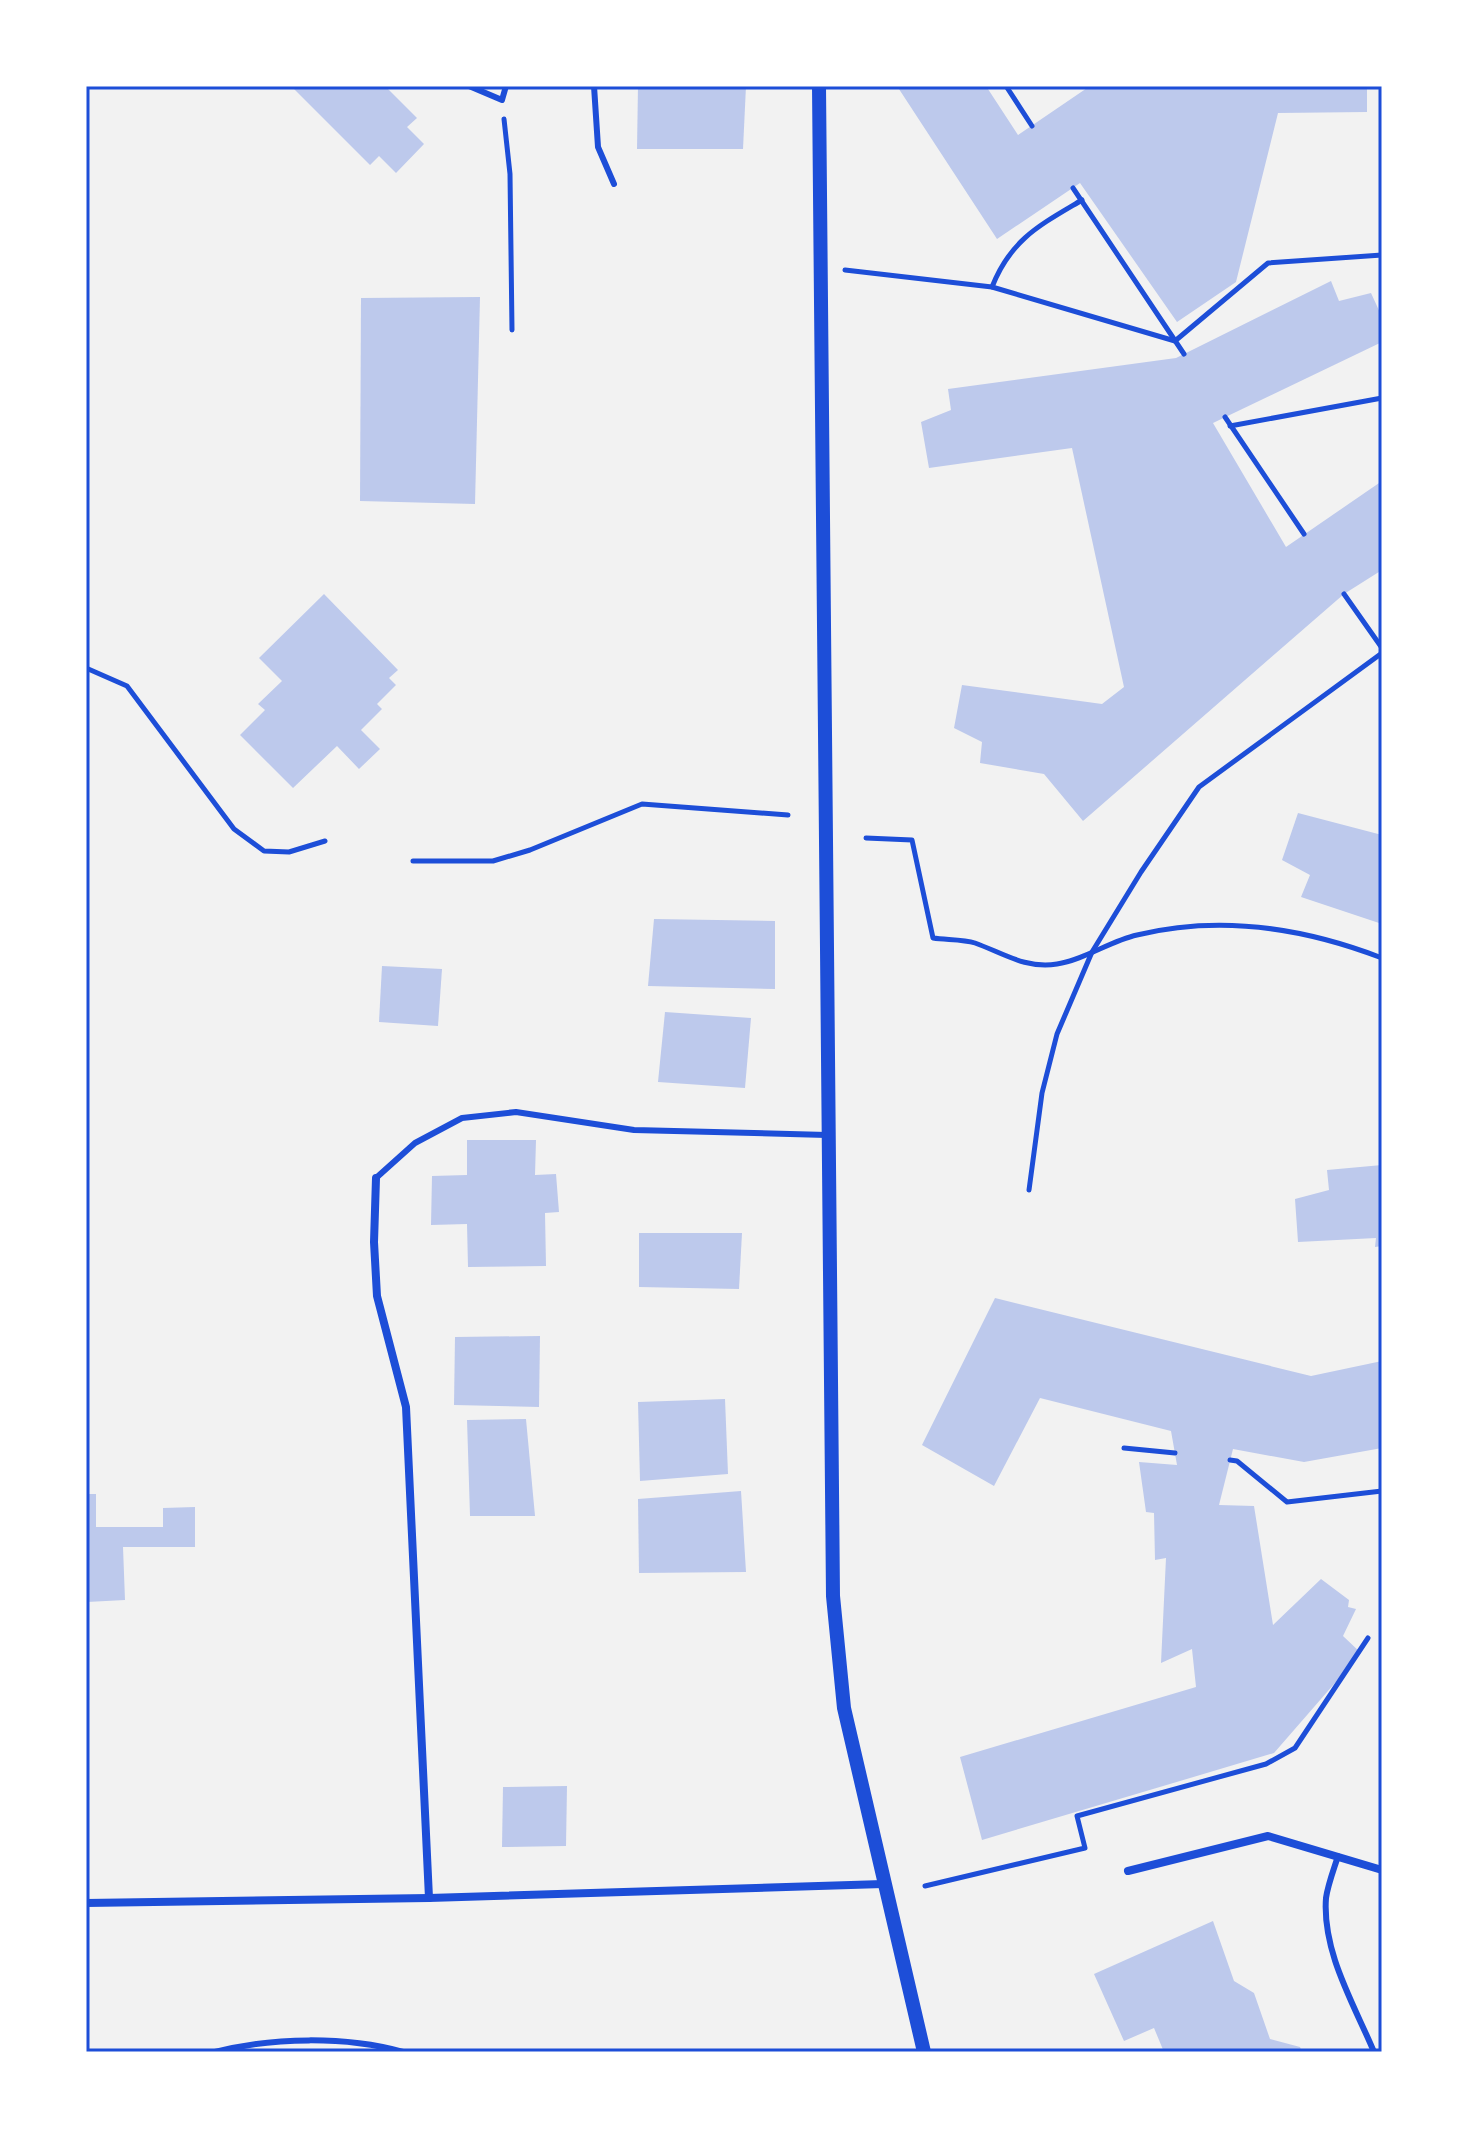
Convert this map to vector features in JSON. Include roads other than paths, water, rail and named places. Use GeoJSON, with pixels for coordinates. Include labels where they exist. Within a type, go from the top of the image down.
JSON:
{"type":"FeatureCollection","features":[{"type":"Feature","properties":{"kind":"street"},"geometry":{"type":"LineString","coordinates":[[819,86],[833,1596],[844,1708],[924,2052]]}},
{"type":"Feature","properties":{"kind":"street"},"geometry":{"type":"LineString","coordinates":[[376,1178],[374,1242],[377,1296],[406,1407],[429,1898]]}},
{"type":"Feature","properties":{"kind":"street"},"geometry":{"type":"LineString","coordinates":[[1128,1871],[1268,1836],[1382,1870]]}},
{"type":"Feature","properties":{"kind":"street"},"geometry":{"type":"LineString","coordinates":[[86,1903],[429,1898],[883,1884]]}},
{"type":"Feature","properties":{"kind":"lane"},"geometry":{"type":"LineString","coordinates":[[469,86],[502,100],[506,86]]}},
{"type":"Feature","properties":{"kind":"lane"},"geometry":{"type":"LineString","coordinates":[[594,86],[598,147],[614,184]]}},
{"type":"Feature","properties":{"kind":"lane"},"geometry":{"type":"LineString","coordinates":[[376,1178],[415,1143],[462,1118],[516,1112],[634,1130],[828,1135]]}},
{"type":"Feature","properties":{"kind":"lane"},"geometry":{"type":"LineString","coordinates":[[1338,1856],[1326,1895],[1326,1926],[1332,1952],[1374,2052]]}},
{"type":"Feature","properties":{"kind":"lane"},"geometry":{"type":"LineString","coordinates":[[215,2052],[297,2042],[376,2044],[403,2052]]}}]}
